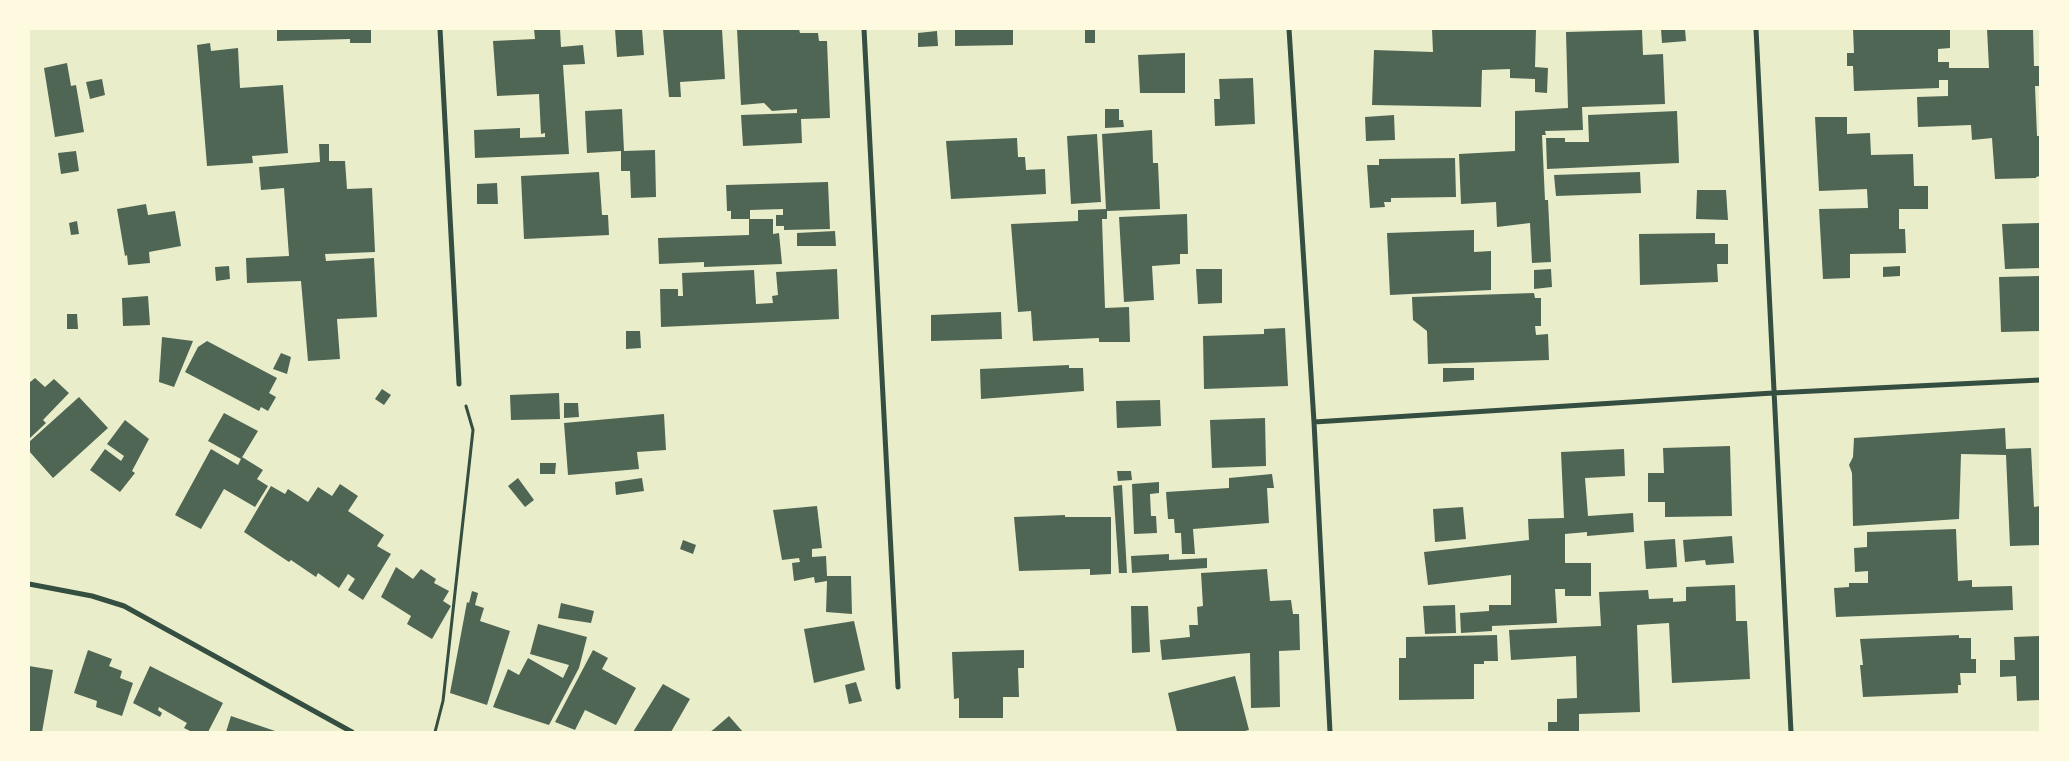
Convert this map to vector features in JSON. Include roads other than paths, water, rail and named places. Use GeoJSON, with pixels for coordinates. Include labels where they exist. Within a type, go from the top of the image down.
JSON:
{"type":"FeatureCollection","features":[{"type":"Feature","properties":{"kind":"street"},"geometry":{"type":"LineString","coordinates":[[440,29],[459,384]]}},
{"type":"Feature","properties":{"kind":"street"},"geometry":{"type":"LineString","coordinates":[[864,29],[898,687]]}},
{"type":"Feature","properties":{"kind":"street"},"geometry":{"type":"LineString","coordinates":[[1289,29],[1314,422],[1330,732]]}},
{"type":"Feature","properties":{"kind":"street"},"geometry":{"type":"LineString","coordinates":[[1756,29],[1791,732]]}},
{"type":"Feature","properties":{"kind":"street"},"geometry":{"type":"LineString","coordinates":[[1314,422],[1773,393],[2040,380]]}},
{"type":"Feature","properties":{"kind":"street"},"geometry":{"type":"LineString","coordinates":[[29,584],[92,596],[124,606],[352,732]]}}]}
